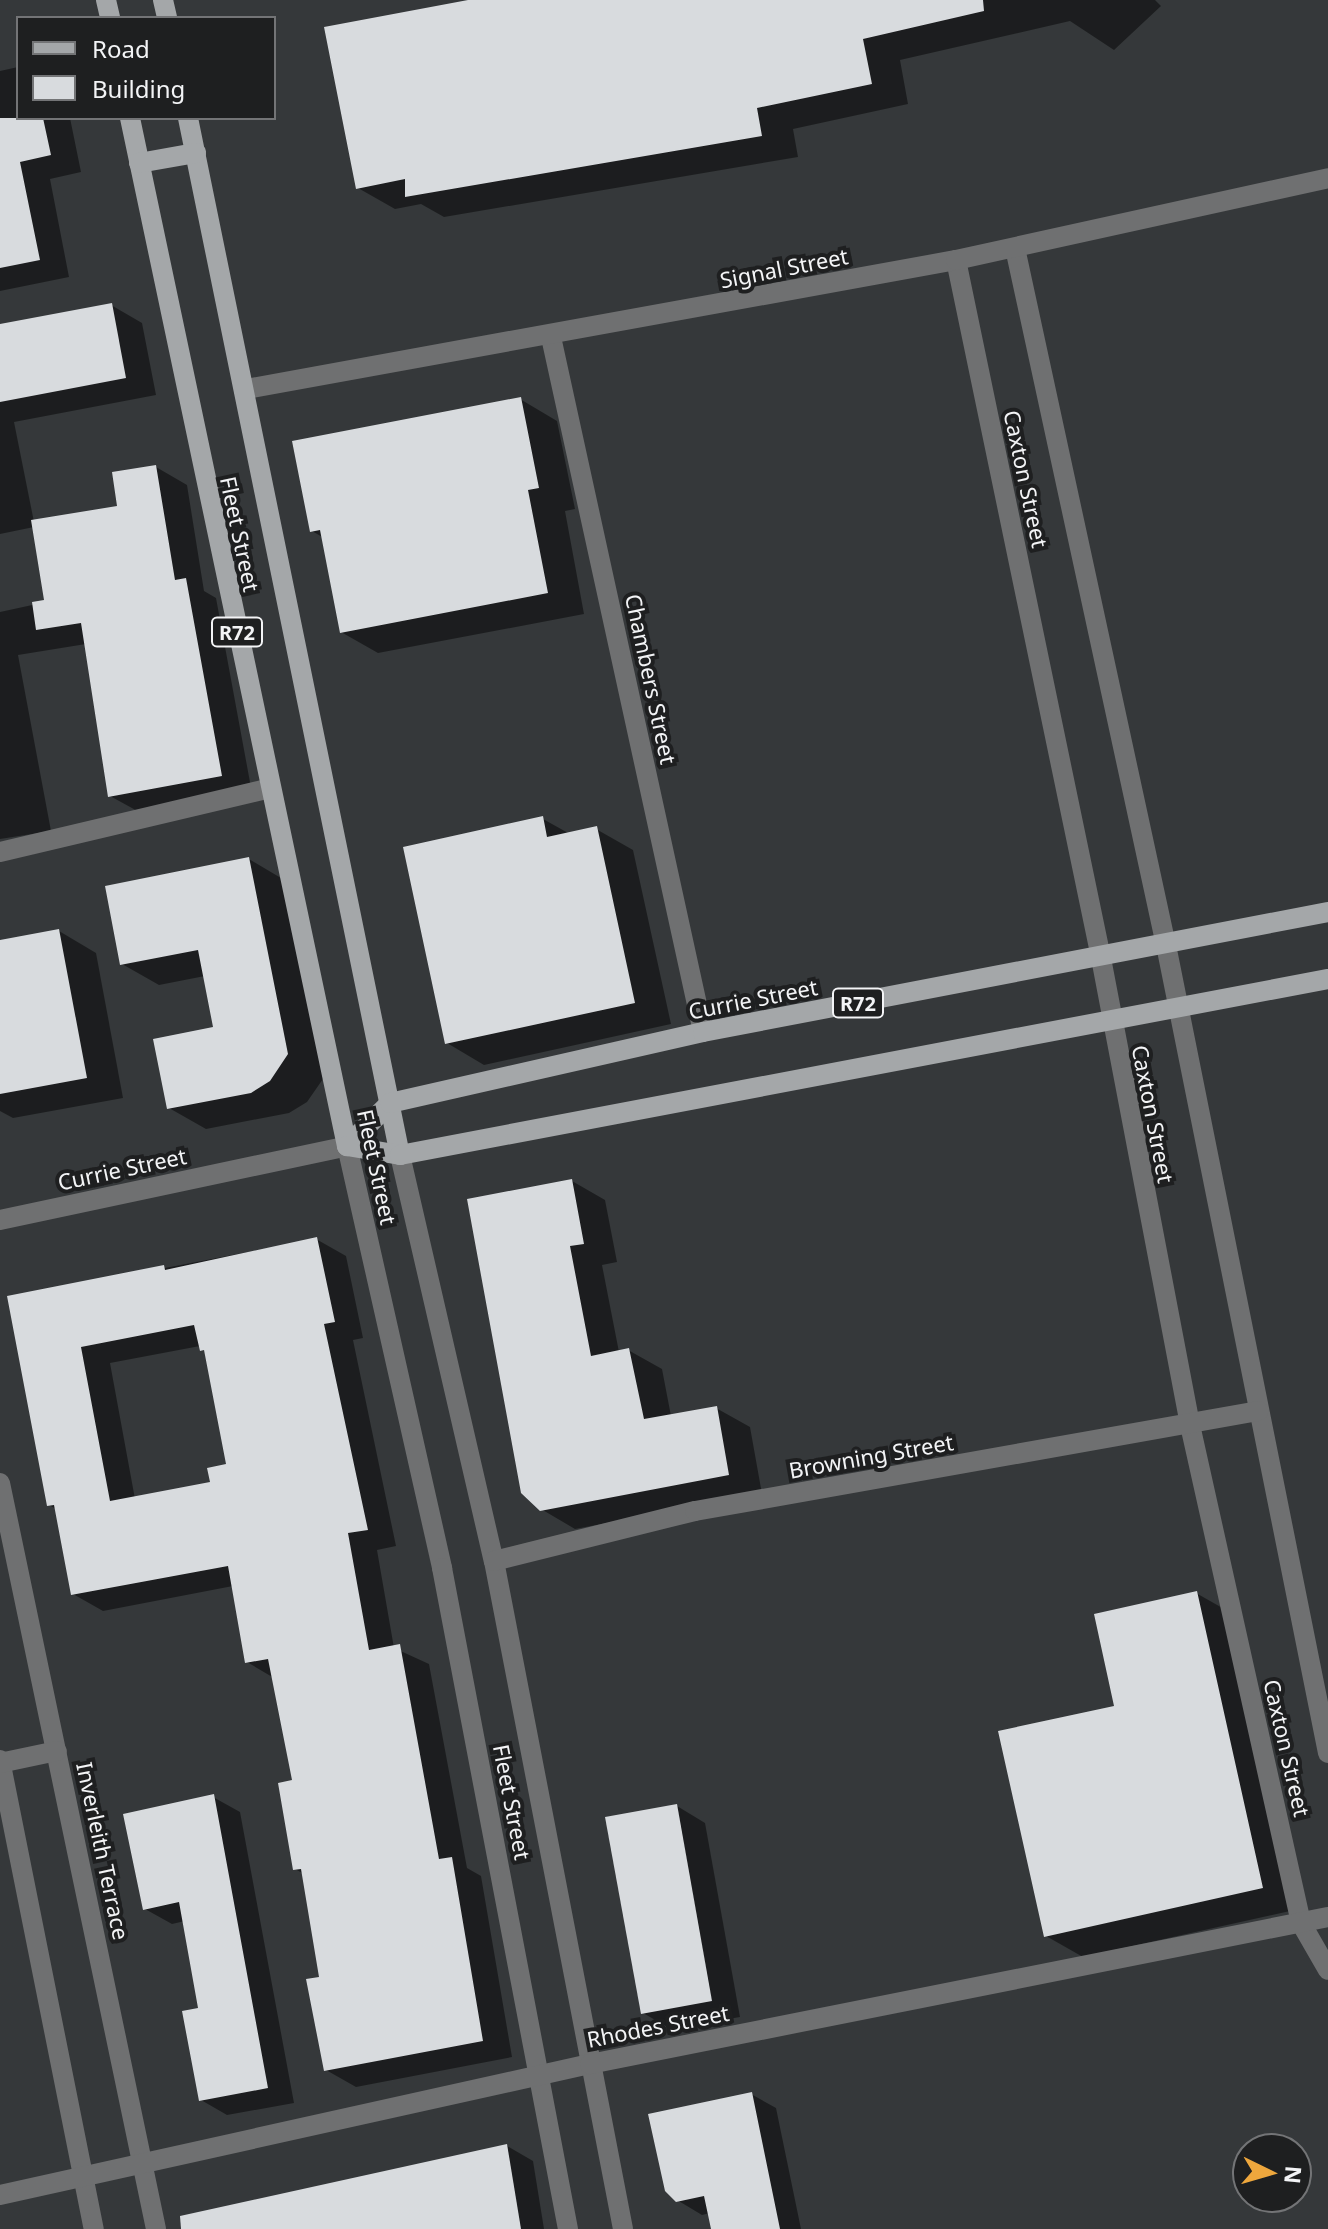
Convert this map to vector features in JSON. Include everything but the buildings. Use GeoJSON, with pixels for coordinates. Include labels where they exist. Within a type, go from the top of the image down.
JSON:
{"type":"FeatureCollection","features":[{"type":"Feature","properties":{"kind":"main road","name":"Fleet Street"},"geometry":{"type":"LineString","coordinates":[[130,120],[347,1146]]}},
{"type":"Feature","properties":{"kind":"main road","name":"Fleet Street"},"geometry":{"type":"LineString","coordinates":[[188,120],[246,389],[400,1155]]}},
{"type":"Feature","properties":{"kind":"main road"},"geometry":{"type":"LineString","coordinates":[[139,163],[196,153]]}},
{"type":"Feature","properties":{"kind":"main road","name":"Currie Street"},"geometry":{"type":"LineString","coordinates":[[390,1103],[703,1032],[1328,912]]}},
{"type":"Feature","properties":{"kind":"main road","name":"Currie Street"},"geometry":{"type":"LineString","coordinates":[[347,1146],[400,1155],[1110,1023],[1328,979]]}},
{"type":"Feature","properties":{"kind":"main road"},"geometry":{"type":"LineString","coordinates":[[347,1146],[390,1103]]}},
{"type":"Feature","properties":{"kind":"street","name":"Signal Street"},"geometry":{"type":"LineString","coordinates":[[246,389],[551,337],[956,260],[1328,178]]}},
{"type":"Feature","properties":{"kind":"street","name":"Caxton Street"},"geometry":{"type":"LineString","coordinates":[[1015,248],[1166,945],[1328,1753]]}},
{"type":"Feature","properties":{"kind":"street","name":"Caxton Street"},"geometry":{"type":"LineString","coordinates":[[956,260],[1101,958],[1110,1023],[1190,1425],[1301,1923],[1328,1970]]}},
{"type":"Feature","properties":{"kind":"street","name":"Chambers Street"},"geometry":{"type":"LineString","coordinates":[[551,337],[703,1032]]}},
{"type":"Feature","properties":{"kind":"street"},"geometry":{"type":"LineString","coordinates":[[0,852],[270,788]]}},
{"type":"Feature","properties":{"kind":"street","name":"Currie Street"},"geometry":{"type":"LineString","coordinates":[[0,1220],[347,1146]]}},
{"type":"Feature","properties":{"kind":"street","name":"Fleet Street"},"geometry":{"type":"LineString","coordinates":[[347,1146],[442,1568],[568,2229]]}},
{"type":"Feature","properties":{"kind":"street","name":"Fleet Street"},"geometry":{"type":"LineString","coordinates":[[400,1155],[494,1561],[623,2229]]}},
{"type":"Feature","properties":{"kind":"street","name":"Browning Street"},"geometry":{"type":"LineString","coordinates":[[494,1561],[695,1511],[1258,1411]]}},
{"type":"Feature","properties":{"kind":"street","name":"Inverleith Terrace"},"geometry":{"type":"LineString","coordinates":[[0,1483],[156,2229]]}},
{"type":"Feature","properties":{"kind":"street"},"geometry":{"type":"LineString","coordinates":[[57,1751],[0,1762],[94,2229]]}},
{"type":"Feature","properties":{"kind":"street","name":"Rhodes Street"},"geometry":{"type":"LineString","coordinates":[[0,2195],[144,2166],[590,2064],[1328,1917]]}}]}
